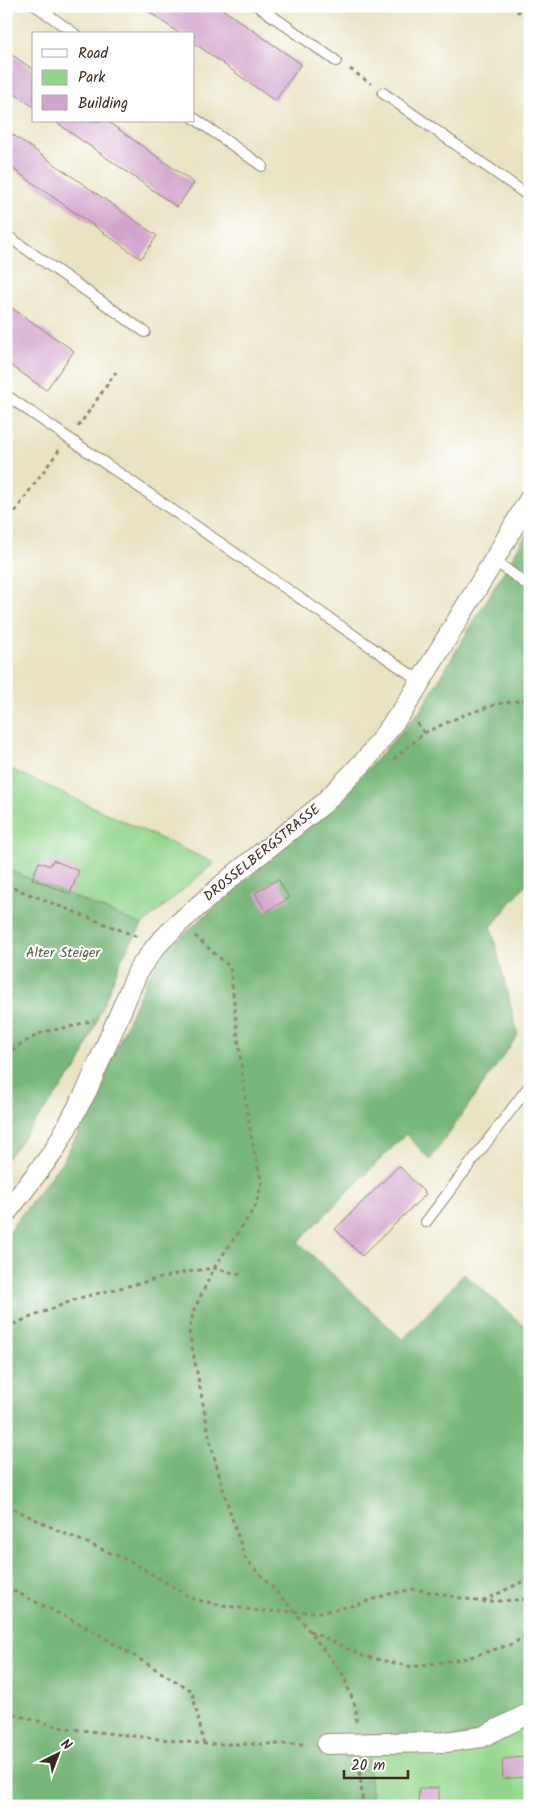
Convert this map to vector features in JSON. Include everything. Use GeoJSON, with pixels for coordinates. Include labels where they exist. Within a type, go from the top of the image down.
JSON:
{"type":"FeatureCollection","features":[{"type":"Feature","properties":{"kind":"street","name":"DROSSELBERGSTRASSE"},"geometry":{"type":"LineString","coordinates":[[6,1213],[54,1151],[87,1090],[139,969],[156,946],[180,922],[235,874],[323,804],[368,756],[405,707],[530,498]]}},
{"type":"Feature","properties":{"kind":"street"},"geometry":{"type":"LineString","coordinates":[[327,1744],[445,1742],[482,1737],[530,1714]]}},
{"type":"Feature","properties":{"kind":"lane"},"geometry":{"type":"LineString","coordinates":[[36,6],[72,32]]}},
{"type":"Feature","properties":{"kind":"lane"},"geometry":{"type":"LineString","coordinates":[[258,6],[336,61]]}},
{"type":"Feature","properties":{"kind":"lane"},"geometry":{"type":"LineString","coordinates":[[383,93],[530,197]]}},
{"type":"Feature","properties":{"kind":"lane"},"geometry":{"type":"LineString","coordinates":[[195,119],[262,166]]}},
{"type":"Feature","properties":{"kind":"lane"},"geometry":{"type":"LineString","coordinates":[[6,235],[145,332]]}},
{"type":"Feature","properties":{"kind":"lane"},"geometry":{"type":"LineString","coordinates":[[6,395],[420,681]]}},
{"type":"Feature","properties":{"kind":"lane"},"geometry":{"type":"LineString","coordinates":[[494,560],[530,587]]}},
{"type":"Feature","properties":{"kind":"lane"},"geometry":{"type":"LineString","coordinates":[[426,1222],[530,1085]]}},
{"type":"Feature","properties":{"kind":"path"},"geometry":{"type":"LineString","coordinates":[[510,6],[530,20]]}},
{"type":"Feature","properties":{"kind":"path"},"geometry":{"type":"LineString","coordinates":[[348,68],[357,74]]}},
{"type":"Feature","properties":{"kind":"path"},"geometry":{"type":"LineString","coordinates":[[6,525],[57,452],[70,439],[116,372]]}},
{"type":"Feature","properties":{"kind":"path"},"geometry":{"type":"LineString","coordinates":[[6,885],[156,946]]}},
{"type":"Feature","properties":{"kind":"path"},"geometry":{"type":"LineString","coordinates":[[180,922],[230,967],[245,1097],[253,1146],[262,1183],[255,1207],[214,1268],[194,1310],[189,1331],[211,1444],[245,1558],[295,1612],[342,1675],[356,1708],[363,1806]]}},
{"type":"Feature","properties":{"kind":"path"},"geometry":{"type":"LineString","coordinates":[[6,1056],[14,1048],[42,1032],[98,1019]]}},
{"type":"Feature","properties":{"kind":"path"},"geometry":{"type":"LineString","coordinates":[[6,1327],[79,1298],[181,1273],[214,1268],[242,1275]]}},
{"type":"Feature","properties":{"kind":"path"},"geometry":{"type":"LineString","coordinates":[[6,1505],[132,1562],[193,1599],[221,1606],[260,1612],[323,1612],[356,1606],[389,1594],[414,1590],[482,1602],[530,1599]]}},
{"type":"Feature","properties":{"kind":"path"},"geometry":{"type":"LineString","coordinates":[[482,1602],[530,1578]]}},
{"type":"Feature","properties":{"kind":"path"},"geometry":{"type":"LineString","coordinates":[[6,1587],[90,1629],[192,1692],[204,1744]]}},
{"type":"Feature","properties":{"kind":"path"},"geometry":{"type":"LineString","coordinates":[[308,1630],[363,1656],[412,1667],[467,1658],[512,1644],[530,1634]]}},
{"type":"Feature","properties":{"kind":"path"},"geometry":{"type":"LineString","coordinates":[[6,1712],[62,1728],[204,1744],[327,1744]]}},
{"type":"Feature","properties":{"kind":"green space"},"geometry":{"type":"Polygon","coordinates":[[[530,528],[530,879],[491,927],[518,1035],[430,1160],[406,1134],[298,1242],[403,1340],[464,1274],[530,1331],[530,1724],[368,1752],[372,1806],[6,1806],[6,1235],[64,1159],[85,1120],[147,978],[167,949],[346,793],[420,711],[530,528]]]}},
{"type":"Feature","properties":{"kind":"green space"},"geometry":{"type":"Polygon","coordinates":[[[6,767],[214,863],[142,925],[6,869],[6,767]]]}},
{"type":"Feature","properties":{"kind":"green space","name":"Alter Steiger"},"geometry":{"type":"Polygon","coordinates":[[[6,869],[142,925],[122,958],[79,1065],[6,1160],[6,869]]]}},
{"type":"Feature","properties":{"kind":"green space"},"geometry":{"type":"Polygon","coordinates":[[[530,1724],[530,1806],[372,1806],[368,1752],[530,1724]]]}},
{"type":"Feature","properties":{"kind":"building"},"geometry":{"type":"Polygon","coordinates":[[[141,6],[218,6],[301,64],[275,101],[195,44],[195,32],[177,32],[141,6]]]}},
{"type":"Feature","properties":{"kind":"building"},"geometry":{"type":"Polygon","coordinates":[[[6,51],[32,69],[32,106],[6,88],[6,51]]]}},
{"type":"Feature","properties":{"kind":"building"},"geometry":{"type":"Polygon","coordinates":[[[55,122],[108,122],[194,183],[177,207],[55,122]]]}},
{"type":"Feature","properties":{"kind":"building"},"geometry":{"type":"Polygon","coordinates":[[[6,130],[157,236],[141,259],[6,164],[6,130]]]}},
{"type":"Feature","properties":{"kind":"building"},"geometry":{"type":"Polygon","coordinates":[[[6,304],[74,351],[46,390],[6,362],[6,304]]]}},
{"type":"Feature","properties":{"kind":"building"},"geometry":{"type":"Polygon","coordinates":[[[53,860],[79,871],[70,894],[32,879],[39,862],[50,866],[53,860]]]}},
{"type":"Feature","properties":{"kind":"building"},"geometry":{"type":"Polygon","coordinates":[[[278,879],[289,898],[266,912],[255,893],[278,879]]]}},
{"type":"Feature","properties":{"kind":"building"},"geometry":{"type":"Polygon","coordinates":[[[399,1166],[426,1194],[362,1256],[335,1229],[399,1166]]]}},
{"type":"Feature","properties":{"kind":"building"},"geometry":{"type":"Polygon","coordinates":[[[523,1757],[524,1777],[503,1779],[502,1759],[523,1757]]]}},
{"type":"Feature","properties":{"kind":"building"},"geometry":{"type":"Polygon","coordinates":[[[419,1788],[439,1788],[439,1806],[418,1806],[419,1788]]]}}]}
